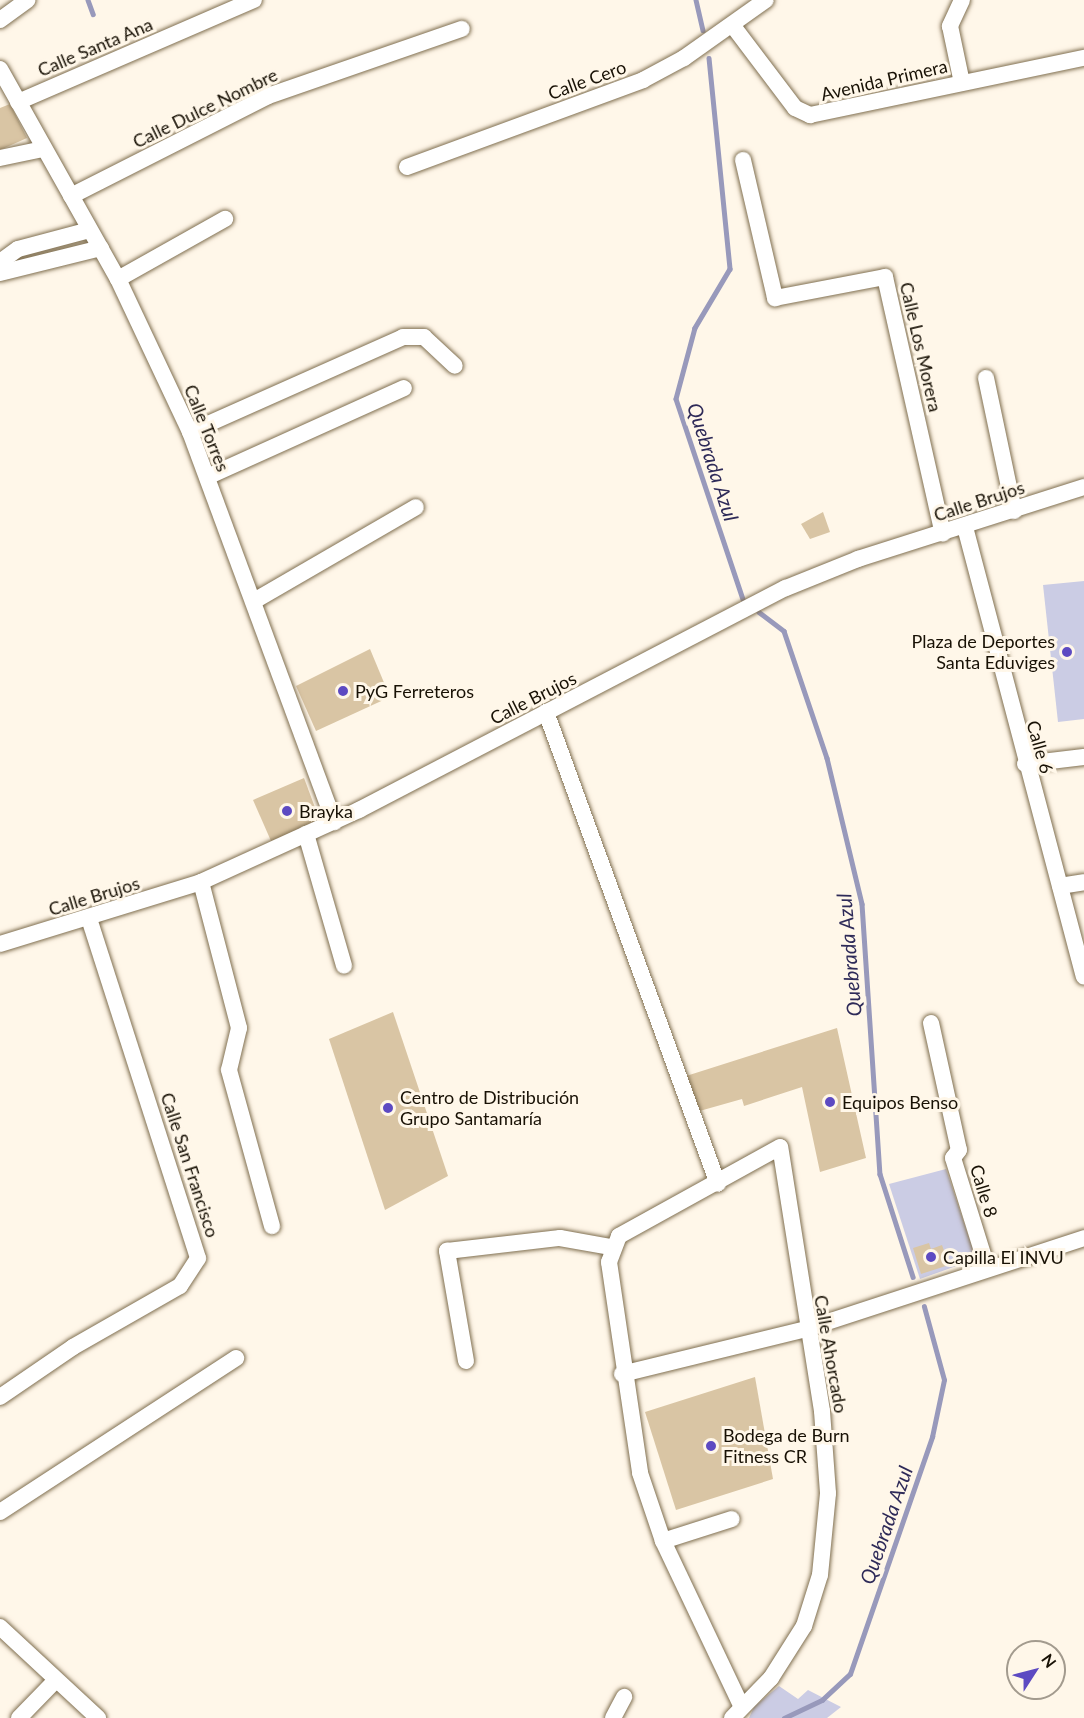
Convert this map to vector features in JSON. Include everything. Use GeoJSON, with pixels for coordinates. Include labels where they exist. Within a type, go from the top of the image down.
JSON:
{"type":"FeatureCollection","features":[{"type":"Feature","properties":{"kind":"street"},"geometry":{"type":"LineString","coordinates":[[0,20],[27,0]]}},
{"type":"Feature","properties":{"kind":"street","name":"Calle Santa Ana"},"geometry":{"type":"LineString","coordinates":[[18,102],[254,0]]}},
{"type":"Feature","properties":{"kind":"street","name":"Calle Cero"},"geometry":{"type":"LineString","coordinates":[[407,167],[643,80],[733,26],[766,0]]}},
{"type":"Feature","properties":{"kind":"street"},"geometry":{"type":"LineString","coordinates":[[962,0],[951,26],[962,83]]}},
{"type":"Feature","properties":{"kind":"street","name":"Avenida Primera"},"geometry":{"type":"LineString","coordinates":[[733,26],[795,108],[810,115],[1084,57]]}},
{"type":"Feature","properties":{"kind":"street","name":"Calle Dulce Nombre"},"geometry":{"type":"LineString","coordinates":[[71,196],[268,96],[462,29]]}},
{"type":"Feature","properties":{"kind":"street","name":"Calle Torres"},"geometry":{"type":"LineString","coordinates":[[0,69],[118,279],[190,432],[254,602],[289,711],[333,822]]}},
{"type":"Feature","properties":{"kind":"street"},"geometry":{"type":"LineString","coordinates":[[0,158],[43,149]]}},
{"type":"Feature","properties":{"kind":"street","name":"Calle Los Morera"},"geometry":{"type":"LineString","coordinates":[[743,160],[775,298],[885,277],[943,534]]}},
{"type":"Feature","properties":{"kind":"street"},"geometry":{"type":"LineString","coordinates":[[118,279],[225,219]]}},
{"type":"Feature","properties":{"kind":"street"},"geometry":{"type":"LineString","coordinates":[[0,262],[18,249],[90,230]]}},
{"type":"Feature","properties":{"kind":"street"},"geometry":{"type":"LineString","coordinates":[[0,273],[101,248]]}},
{"type":"Feature","properties":{"kind":"street"},"geometry":{"type":"LineString","coordinates":[[190,432],[403,337],[424,337],[455,366]]}},
{"type":"Feature","properties":{"kind":"street"},"geometry":{"type":"LineString","coordinates":[[986,378],[1014,511]]}},
{"type":"Feature","properties":{"kind":"street"},"geometry":{"type":"LineString","coordinates":[[207,477],[404,388]]}},
{"type":"Feature","properties":{"kind":"street","name":"Calle Brujos"},"geometry":{"type":"LineString","coordinates":[[0,944],[89,919],[201,882],[333,822],[786,588],[858,558],[943,534],[1084,487]]}},
{"type":"Feature","properties":{"kind":"street"},"geometry":{"type":"LineString","coordinates":[[254,602],[416,507]]}},
{"type":"Feature","properties":{"kind":"street","name":"Calle 6"},"geometry":{"type":"LineString","coordinates":[[965,526],[1025,764],[1084,976]]}},
{"type":"Feature","properties":{"kind":"street"},"geometry":{"type":"LineString","coordinates":[[546,712],[718,1184],[619,1236],[610,1247],[622,1374],[640,1473],[663,1541],[736,1712]]}},
{"type":"Feature","properties":{"kind":"street"},"geometry":{"type":"LineString","coordinates":[[1025,764],[1084,757]]}},
{"type":"Feature","properties":{"kind":"street"},"geometry":{"type":"LineString","coordinates":[[306,834],[344,966]]}},
{"type":"Feature","properties":{"kind":"street"},"geometry":{"type":"LineString","coordinates":[[201,882],[239,1028],[229,1070],[272,1226]]}},
{"type":"Feature","properties":{"kind":"street"},"geometry":{"type":"LineString","coordinates":[[1060,886],[1084,882]]}},
{"type":"Feature","properties":{"kind":"street","name":"Calle San Francisco"},"geometry":{"type":"LineString","coordinates":[[0,1397],[74,1347],[180,1286],[198,1258],[89,919]]}},
{"type":"Feature","properties":{"kind":"street","name":"Calle 8"},"geometry":{"type":"LineString","coordinates":[[931,1023],[959,1150],[953,1158],[987,1267]]}},
{"type":"Feature","properties":{"kind":"street","name":"Calle Ahorcado"},"geometry":{"type":"LineString","coordinates":[[718,1184],[780,1147],[783,1186],[827,1456],[820,1575],[791,1651],[736,1712]]}},
{"type":"Feature","properties":{"kind":"street"},"geometry":{"type":"LineString","coordinates":[[466,1361],[447,1251],[560,1238],[610,1247]]}},
{"type":"Feature","properties":{"kind":"street"},"geometry":{"type":"LineString","coordinates":[[622,1374],[806,1329],[987,1267],[1084,1238]]}},
{"type":"Feature","properties":{"kind":"street"},"geometry":{"type":"LineString","coordinates":[[0,1512],[236,1358]]}},
{"type":"Feature","properties":{"kind":"street"},"geometry":{"type":"LineString","coordinates":[[663,1541],[732,1519]]}},
{"type":"Feature","properties":{"kind":"street"},"geometry":{"type":"LineString","coordinates":[[0,1627],[98,1718]]}},
{"type":"Feature","properties":{"kind":"street"},"geometry":{"type":"LineString","coordinates":[[19,1718],[56,1680]]}},
{"type":"Feature","properties":{"kind":"street"},"geometry":{"type":"LineString","coordinates":[[614,1718],[624,1697]]}},
{"type":"Feature","properties":{"kind":"shaded area","name":"Plaza de Deportes Santa Eduviges"},"geometry":{"type":"Polygon","coordinates":[[[1084,581],[1084,719],[1058,722],[1043,585],[1084,581]]]}},
{"type":"Feature","properties":{"kind":"shaded area"},"geometry":{"type":"Polygon","coordinates":[[[946,1169],[976,1259],[920,1279],[889,1184],[946,1169]]]}},
{"type":"Feature","properties":{"kind":"shaded area"},"geometry":{"type":"Polygon","coordinates":[[[779,1686],[798,1699],[808,1690],[841,1707],[827,1718],[749,1718],[754,1707],[779,1686]]]}},
{"type":"Feature","properties":{"kind":"building"},"geometry":{"type":"Polygon","coordinates":[[[10,104],[27,138],[0,150],[0,108],[10,104]]]}},
{"type":"Feature","properties":{"kind":"building"},"geometry":{"type":"Polygon","coordinates":[[[823,512],[830,532],[810,539],[801,524],[823,512]]]}},
{"type":"Feature","properties":{"kind":"building","name":"PyG Ferreteros"},"geometry":{"type":"Polygon","coordinates":[[[370,649],[390,697],[316,731],[296,686],[370,649]]]}},
{"type":"Feature","properties":{"kind":"building","name":"Brayka"},"geometry":{"type":"Polygon","coordinates":[[[304,778],[320,821],[271,841],[253,800],[304,778]]]}},
{"type":"Feature","properties":{"kind":"building","name":"Centro de Distribución Grupo Santamaría"},"geometry":{"type":"Polygon","coordinates":[[[393,1012],[448,1176],[385,1210],[329,1039],[393,1012]]]}},
{"type":"Feature","properties":{"kind":"building","name":"Equipos Benso"},"geometry":{"type":"Polygon","coordinates":[[[837,1028],[866,1158],[820,1172],[802,1087],[744,1106],[742,1099],[696,1112],[683,1077],[837,1028]]]}},
{"type":"Feature","properties":{"kind":"building","name":"Capilla El INVU"},"geometry":{"type":"Polygon","coordinates":[[[929,1243],[931,1249],[942,1245],[949,1265],[921,1274],[913,1248],[929,1243]]]}},
{"type":"Feature","properties":{"kind":"building","name":"Bodega de Burn Fitness CR"},"geometry":{"type":"Polygon","coordinates":[[[755,1377],[773,1479],[676,1510],[645,1412],[755,1377]]]}},
{"type":"Feature","properties":{"kind":"waterway"},"geometry":{"type":"LineString","coordinates":[[88,0],[93,14]]}},
{"type":"Feature","properties":{"kind":"waterway","name":"Quebrada Azul"},"geometry":{"type":"LineString","coordinates":[[696,0],[703,30]]}},
{"type":"Feature","properties":{"kind":"waterway","name":"Quebrada Azul"},"geometry":{"type":"LineString","coordinates":[[709,58],[730,269],[695,328],[676,399],[743,599]]}},
{"type":"Feature","properties":{"kind":"waterway","name":"Quebrada Azul"},"geometry":{"type":"LineString","coordinates":[[759,612],[784,631],[827,758],[862,904],[880,1174],[913,1277]]}},
{"type":"Feature","properties":{"kind":"waterway","name":"Quebrada Azul"},"geometry":{"type":"LineString","coordinates":[[784,1718],[822,1700],[850,1674],[932,1437],[944,1380],[924,1307]]}},
{"type":"Feature","properties":{"kind":"place","name":"Plaza de Deportes Santa Eduviges"},"geometry":{"type":"Point","coordinates":[1067,652]}},
{"type":"Feature","properties":{"kind":"place","name":"PyG Ferreteros"},"geometry":{"type":"Point","coordinates":[343,691]}},
{"type":"Feature","properties":{"kind":"place","name":"Brayka"},"geometry":{"type":"Point","coordinates":[287,811]}},
{"type":"Feature","properties":{"kind":"place","name":"Equipos Benso"},"geometry":{"type":"Point","coordinates":[830,1102]}},
{"type":"Feature","properties":{"kind":"place","name":"Centro de Distribución Grupo Santamaría"},"geometry":{"type":"Point","coordinates":[388,1108]}},
{"type":"Feature","properties":{"kind":"place","name":"Capilla El INVU"},"geometry":{"type":"Point","coordinates":[931,1257]}},
{"type":"Feature","properties":{"kind":"place","name":"Bodega de Burn Fitness CR"},"geometry":{"type":"Point","coordinates":[711,1446]}}]}
